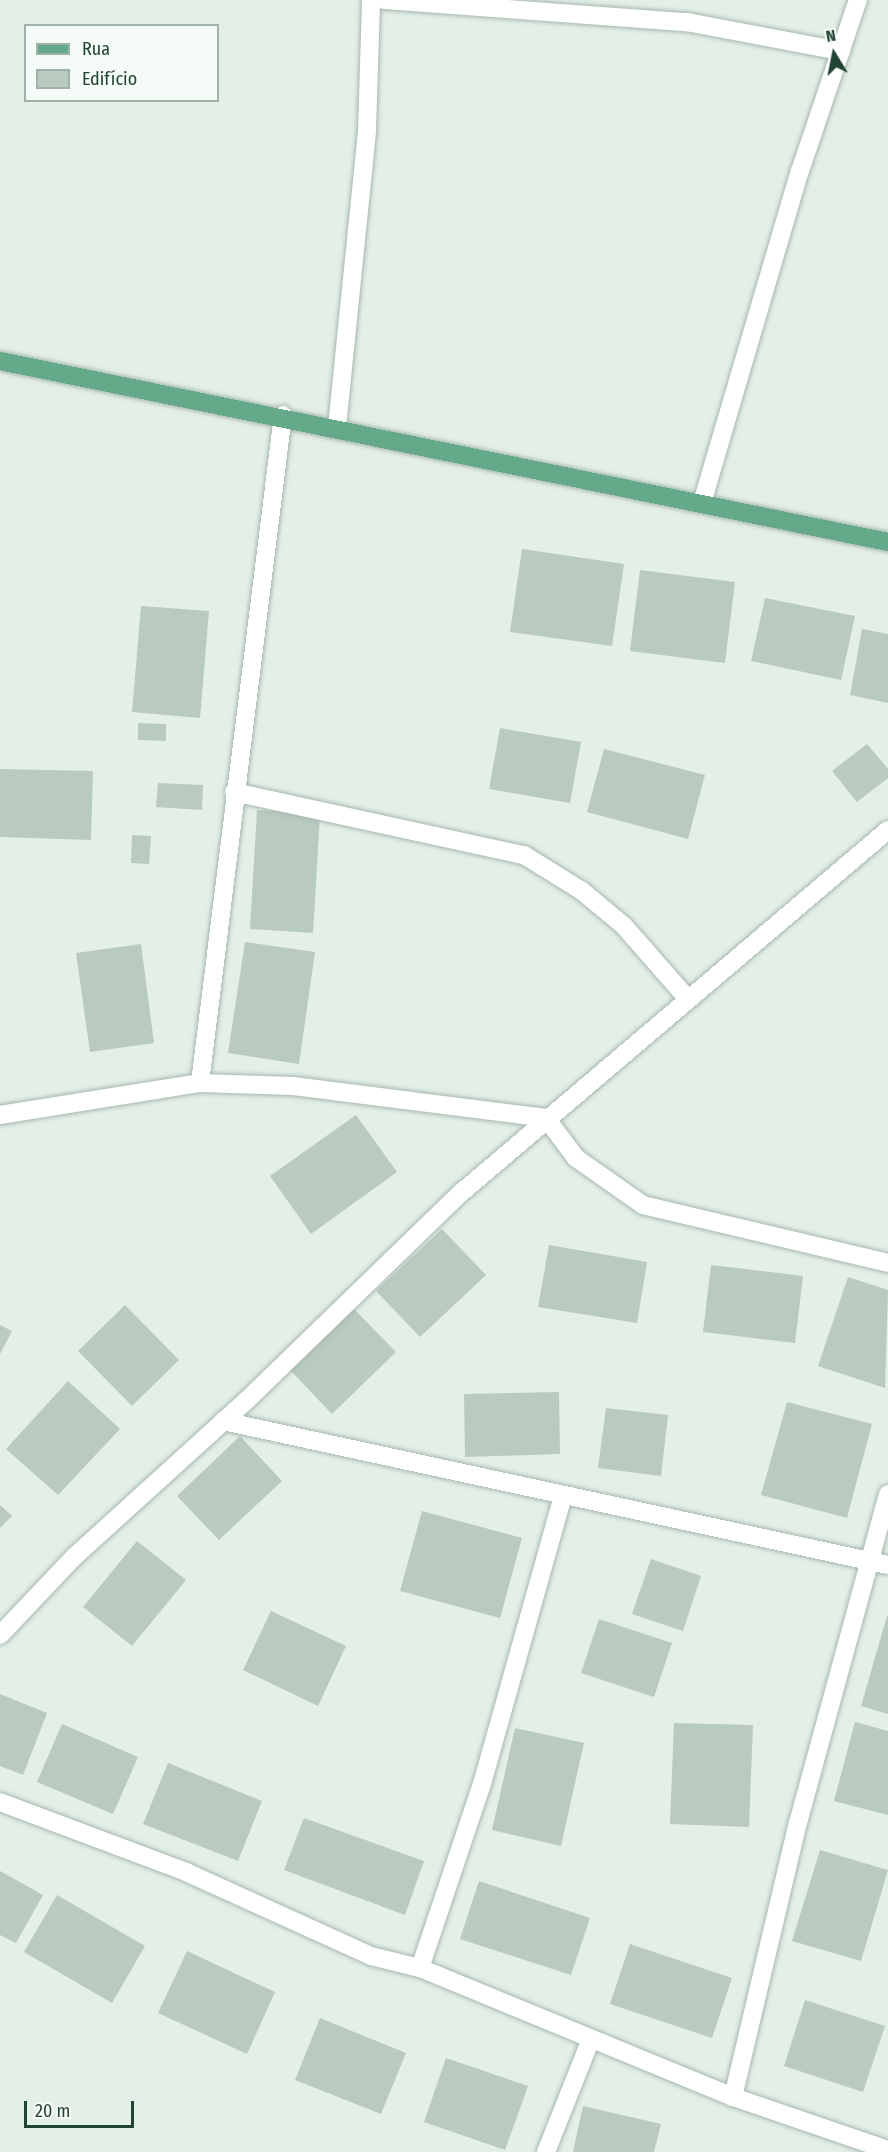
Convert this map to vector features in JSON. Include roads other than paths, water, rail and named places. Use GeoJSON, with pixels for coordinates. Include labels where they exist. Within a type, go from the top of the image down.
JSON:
{"type":"FeatureCollection","features":[{"type":"Feature","properties":{"kind":"main road"},"geometry":{"type":"LineString","coordinates":[[0,361],[283,415],[888,542]]}},
{"type":"Feature","properties":{"kind":"street"},"geometry":{"type":"LineString","coordinates":[[337,427],[367,130],[371,0]]}},
{"type":"Feature","properties":{"kind":"street"},"geometry":{"type":"LineString","coordinates":[[384,0],[687,22],[841,51]]}},
{"type":"Feature","properties":{"kind":"street"},"geometry":{"type":"LineString","coordinates":[[702,503],[858,0]]}},
{"type":"Feature","properties":{"kind":"street"},"geometry":{"type":"LineString","coordinates":[[200,1083],[234,792],[283,415]]}},
{"type":"Feature","properties":{"kind":"street"},"geometry":{"type":"LineString","coordinates":[[234,792],[524,855],[582,891],[624,926],[687,998]]}},
{"type":"Feature","properties":{"kind":"street"},"geometry":{"type":"LineString","coordinates":[[0,1635],[75,1556],[223,1421],[352,1295],[546,1118],[888,830]]}},
{"type":"Feature","properties":{"kind":"street"},"geometry":{"type":"LineString","coordinates":[[0,1115],[200,1083],[293,1086],[546,1118],[576,1158],[643,1205],[888,1263]]}},
{"type":"Feature","properties":{"kind":"street"},"geometry":{"type":"LineString","coordinates":[[223,1421],[888,1564]]}},
{"type":"Feature","properties":{"kind":"street"},"geometry":{"type":"LineString","coordinates":[[733,2097],[867,1559],[888,1494]]}},
{"type":"Feature","properties":{"kind":"street"},"geometry":{"type":"LineString","coordinates":[[420,1968],[482,1784],[563,1495]]}},
{"type":"Feature","properties":{"kind":"street"},"geometry":{"type":"LineString","coordinates":[[0,1802],[186,1872],[371,1956],[420,1968],[733,2097],[866,2148],[888,2150]]}},
{"type":"Feature","properties":{"kind":"street"},"geometry":{"type":"LineString","coordinates":[[546,2152],[591,2039]]}}]}
